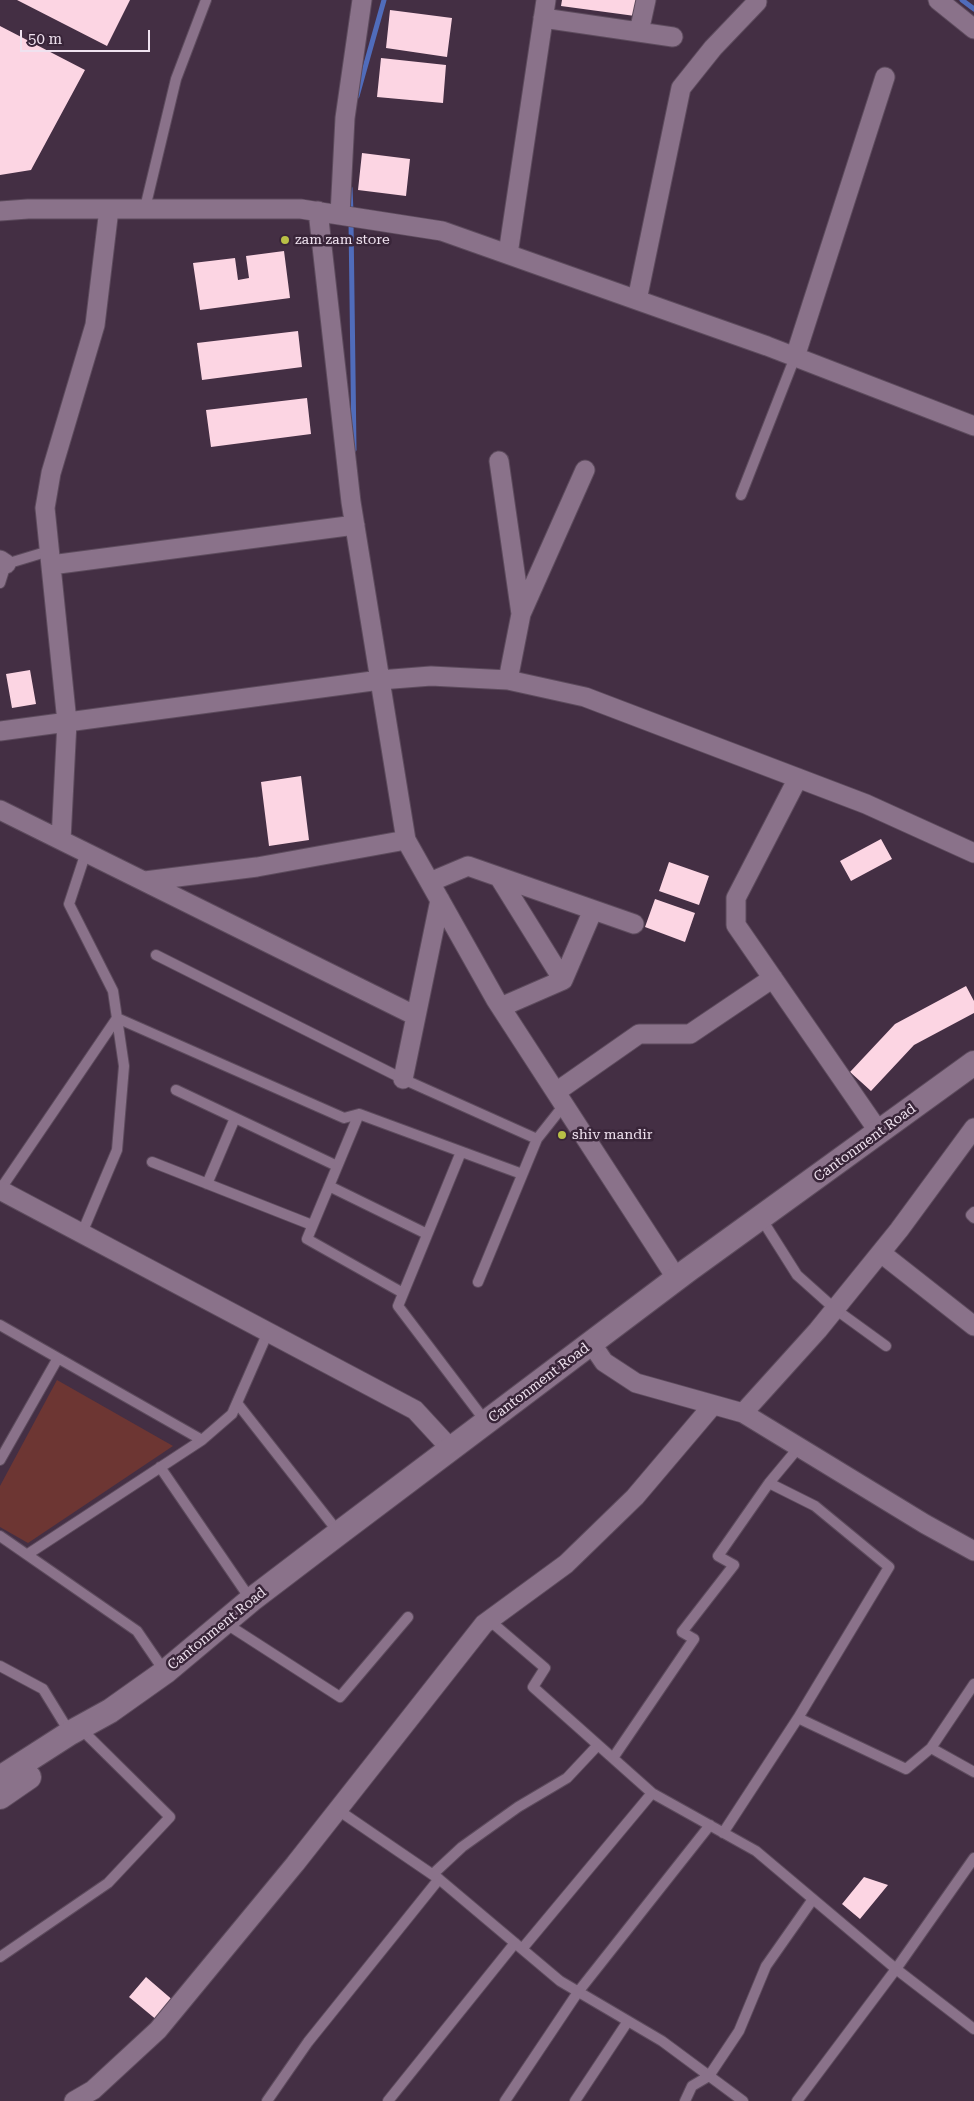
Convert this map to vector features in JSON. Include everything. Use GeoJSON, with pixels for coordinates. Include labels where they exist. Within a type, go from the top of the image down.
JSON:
{"type":"FeatureCollection","features":[{"type":"Feature","properties":{"kind":"street"},"geometry":{"type":"LineString","coordinates":[[340,215],[345,118],[362,0]]}},
{"type":"Feature","properties":{"kind":"street"},"geometry":{"type":"LineString","coordinates":[[639,32],[646,0]]}},
{"type":"Feature","properties":{"kind":"street"},"geometry":{"type":"LineString","coordinates":[[938,0],[974,29]]}},
{"type":"Feature","properties":{"kind":"street"},"geometry":{"type":"LineString","coordinates":[[636,300],[681,88],[713,48],[757,2]]}},
{"type":"Feature","properties":{"kind":"street"},"geometry":{"type":"LineString","coordinates":[[508,254],[545,9],[639,32],[673,37]]}},
{"type":"Feature","properties":{"kind":"street"},"geometry":{"type":"LineString","coordinates":[[795,357],[885,77]]}},
{"type":"Feature","properties":{"kind":"street"},"geometry":{"type":"LineString","coordinates":[[0,212],[145,208],[301,209],[442,231],[795,357],[974,426]]}},
{"type":"Feature","properties":{"kind":"street"},"geometry":{"type":"LineString","coordinates":[[62,840],[67,722],[45,508],[51,473],[95,325],[109,209]]}},
{"type":"Feature","properties":{"kind":"street"},"geometry":{"type":"LineString","coordinates":[[318,211],[355,525],[406,840],[501,1007],[677,1279]]}},
{"type":"Feature","properties":{"kind":"street"},"geometry":{"type":"LineString","coordinates":[[499,461],[521,614]]}},
{"type":"Feature","properties":{"kind":"street"},"geometry":{"type":"LineString","coordinates":[[508,680],[521,614],[585,470]]}},
{"type":"Feature","properties":{"kind":"street"},"geometry":{"type":"LineString","coordinates":[[50,558],[355,525]]}},
{"type":"Feature","properties":{"kind":"street"},"geometry":{"type":"LineString","coordinates":[[0,731],[380,680],[432,676],[508,680],[585,697],[866,804],[974,852]]}},
{"type":"Feature","properties":{"kind":"street"},"geometry":{"type":"LineString","coordinates":[[798,778],[736,898],[736,925],[879,1132]]}},
{"type":"Feature","properties":{"kind":"street"},"geometry":{"type":"LineString","coordinates":[[0,810],[416,1016]]}},
{"type":"Feature","properties":{"kind":"street"},"geometry":{"type":"LineString","coordinates":[[145,881],[257,867],[406,840]]}},
{"type":"Feature","properties":{"kind":"street"},"geometry":{"type":"LineString","coordinates":[[430,882],[468,866],[634,924]]}},
{"type":"Feature","properties":{"kind":"street"},"geometry":{"type":"LineString","coordinates":[[499,877],[563,980]]}},
{"type":"Feature","properties":{"kind":"street"},"geometry":{"type":"LineString","coordinates":[[403,1079],[440,900]]}},
{"type":"Feature","properties":{"kind":"street"},"geometry":{"type":"LineString","coordinates":[[501,1007],[563,980],[593,910]]}},
{"type":"Feature","properties":{"kind":"street"},"geometry":{"type":"LineString","coordinates":[[560,1099],[639,1034],[690,1034],[773,978]]}},
{"type":"Feature","properties":{"kind":"street","name":"Cantonment Road"},"geometry":{"type":"LineString","coordinates":[[0,1778],[79,1732],[165,1672],[251,1600],[486,1422],[677,1279],[974,1063]]}},
{"type":"Feature","properties":{"kind":"street"},"geometry":{"type":"LineString","coordinates":[[743,1413],[835,1309],[881,1252],[974,1128]]}},
{"type":"Feature","properties":{"kind":"street"},"geometry":{"type":"LineString","coordinates":[[0,1190],[415,1410],[451,1449]]}},
{"type":"Feature","properties":{"kind":"street"},"geometry":{"type":"LineString","coordinates":[[881,1252],[974,1326]]}},
{"type":"Feature","properties":{"kind":"street"},"geometry":{"type":"LineString","coordinates":[[591,1343],[604,1362],[636,1382],[743,1413],[925,1524],[974,1551]]}},
{"type":"Feature","properties":{"kind":"street"},"geometry":{"type":"LineString","coordinates":[[74,2101],[93,2090],[158,2030],[338,1810],[489,1620],[566,1564],[635,1498],[713,1404]]}},
{"type":"Feature","properties":{"kind":"street","name":"Cantonment Road"},"geometry":{"type":"LineString","coordinates":[[0,1797],[79,1732]]}},
{"type":"Feature","properties":{"kind":"lane"},"geometry":{"type":"LineString","coordinates":[[145,208],[176,78],[206,0]]}},
{"type":"Feature","properties":{"kind":"lane"},"geometry":{"type":"LineString","coordinates":[[741,495],[795,357]]}},
{"type":"Feature","properties":{"kind":"lane"},"geometry":{"type":"LineString","coordinates":[[0,583],[3,562],[50,558]]}},
{"type":"Feature","properties":{"kind":"lane"},"geometry":{"type":"LineString","coordinates":[[82,1233],[116,1150],[124,1066],[113,990],[69,904],[86,852]]}},
{"type":"Feature","properties":{"kind":"lane"},"geometry":{"type":"LineString","coordinates":[[156,955],[403,1079],[537,1140]]}},
{"type":"Feature","properties":{"kind":"lane"},"geometry":{"type":"LineString","coordinates":[[117,1018],[344,1118],[359,1114],[522,1174]]}},
{"type":"Feature","properties":{"kind":"lane"},"geometry":{"type":"LineString","coordinates":[[0,1190],[117,1018]]}},
{"type":"Feature","properties":{"kind":"lane"},"geometry":{"type":"LineString","coordinates":[[176,1090],[337,1166]]}},
{"type":"Feature","properties":{"kind":"lane"},"geometry":{"type":"LineString","coordinates":[[478,1282],[537,1140],[560,1099]]}},
{"type":"Feature","properties":{"kind":"lane"},"geometry":{"type":"LineString","coordinates":[[359,1114],[307,1239],[403,1292]]}},
{"type":"Feature","properties":{"kind":"lane"},"geometry":{"type":"LineString","coordinates":[[207,1184],[236,1118]]}},
{"type":"Feature","properties":{"kind":"lane"},"geometry":{"type":"LineString","coordinates":[[461,1152],[398,1306],[486,1422]]}},
{"type":"Feature","properties":{"kind":"lane"},"geometry":{"type":"LineString","coordinates":[[152,1162],[312,1226]]}},
{"type":"Feature","properties":{"kind":"lane"},"geometry":{"type":"LineString","coordinates":[[329,1186],[427,1234]]}},
{"type":"Feature","properties":{"kind":"lane"},"geometry":{"type":"LineString","coordinates":[[974,1212],[971,1215],[974,1218]]}},
{"type":"Feature","properties":{"kind":"lane"},"geometry":{"type":"LineString","coordinates":[[761,1218],[797,1274],[835,1309],[886,1346]]}},
{"type":"Feature","properties":{"kind":"lane"},"geometry":{"type":"LineString","coordinates":[[0,1324],[202,1440]]}},
{"type":"Feature","properties":{"kind":"lane"},"geometry":{"type":"LineString","coordinates":[[28,1554],[202,1440],[232,1414],[268,1332]]}},
{"type":"Feature","properties":{"kind":"lane"},"geometry":{"type":"LineString","coordinates":[[0,1460],[58,1358]]}},
{"type":"Feature","properties":{"kind":"lane"},"geometry":{"type":"LineString","coordinates":[[236,1403],[339,1533]]}},
{"type":"Feature","properties":{"kind":"lane"},"geometry":{"type":"LineString","coordinates":[[612,1758],[694,1639],[682,1632],[734,1565],[718,1556],[769,1483],[799,1447]]}},
{"type":"Feature","properties":{"kind":"lane"},"geometry":{"type":"LineString","coordinates":[[160,1467],[251,1600]]}},
{"type":"Feature","properties":{"kind":"lane"},"geometry":{"type":"LineString","coordinates":[[723,1832],[798,1718],[889,1567],[815,1506],[769,1483]]}},
{"type":"Feature","properties":{"kind":"lane"},"geometry":{"type":"LineString","coordinates":[[0,1536],[136,1631],[165,1672]]}},
{"type":"Feature","properties":{"kind":"lane"},"geometry":{"type":"LineString","coordinates":[[225,1623],[340,1697],[408,1617]]}},
{"type":"Feature","properties":{"kind":"lane"},"geometry":{"type":"LineString","coordinates":[[489,1620],[546,1668],[533,1687],[652,1793],[756,1851],[896,1969],[974,2029]]}},
{"type":"Feature","properties":{"kind":"lane"},"geometry":{"type":"LineString","coordinates":[[0,1666],[43,1689],[79,1732],[170,1817],[108,1883],[0,1957]]}},
{"type":"Feature","properties":{"kind":"lane"},"geometry":{"type":"LineString","coordinates":[[798,1718],[906,1769],[931,1748],[974,1684]]}},
{"type":"Feature","properties":{"kind":"lane"},"geometry":{"type":"LineString","coordinates":[[267,2101],[308,2042],[436,1876],[462,1847],[518,1807],[567,1778],[598,1745]]}},
{"type":"Feature","properties":{"kind":"lane"},"geometry":{"type":"LineString","coordinates":[[931,1748],[974,1772]]}},
{"type":"Feature","properties":{"kind":"lane"},"geometry":{"type":"LineString","coordinates":[[388,2101],[652,1793]]}},
{"type":"Feature","properties":{"kind":"lane"},"geometry":{"type":"LineString","coordinates":[[338,1810],[436,1876],[560,1981],[662,2041],[743,2101]]}},
{"type":"Feature","properties":{"kind":"lane"},"geometry":{"type":"LineString","coordinates":[[505,2101],[578,1992],[710,1825]]}},
{"type":"Feature","properties":{"kind":"lane"},"geometry":{"type":"LineString","coordinates":[[797,2101],[896,1969],[974,1858]]}},
{"type":"Feature","properties":{"kind":"lane"},"geometry":{"type":"LineString","coordinates":[[685,2101],[692,2086],[709,2076],[738,2031],[766,1966],[813,1899]]}},
{"type":"Feature","properties":{"kind":"lane"},"geometry":{"type":"LineString","coordinates":[[575,2101],[628,2021]]}},
{"type":"Feature","properties":{"kind":"shaded area"},"geometry":{"type":"Polygon","coordinates":[[[57,1380],[173,1446],[28,1543],[0,1527],[0,1486],[57,1380]]]}},
{"type":"Feature","properties":{"kind":"building"},"geometry":{"type":"Polygon","coordinates":[[[17,0],[130,0],[107,46],[17,0]]]}},
{"type":"Feature","properties":{"kind":"building"},"geometry":{"type":"Polygon","coordinates":[[[562,0],[637,0],[635,16],[561,6],[562,0]]]}},
{"type":"Feature","properties":{"kind":"building"},"geometry":{"type":"Polygon","coordinates":[[[390,10],[452,18],[447,57],[386,48],[390,10]]]}},
{"type":"Feature","properties":{"kind":"building"},"geometry":{"type":"Polygon","coordinates":[[[0,26],[85,70],[31,170],[0,175],[0,26]]]}},
{"type":"Feature","properties":{"kind":"building"},"geometry":{"type":"Polygon","coordinates":[[[381,58],[446,65],[443,103],[377,97],[381,58]]]}},
{"type":"Feature","properties":{"kind":"building"},"geometry":{"type":"Polygon","coordinates":[[[362,153],[410,159],[406,196],[358,190],[362,153]]]}},
{"type":"Feature","properties":{"kind":"building"},"geometry":{"type":"Polygon","coordinates":[[[284,251],[290,298],[200,310],[193,263],[235,258],[238,280],[249,278],[246,256],[284,251]]]}},
{"type":"Feature","properties":{"kind":"building"},"geometry":{"type":"Polygon","coordinates":[[[298,331],[302,367],[202,380],[197,343],[298,331]]]}},
{"type":"Feature","properties":{"kind":"building"},"geometry":{"type":"Polygon","coordinates":[[[307,398],[311,434],[211,447],[206,410],[307,398]]]}},
{"type":"Feature","properties":{"kind":"building"},"geometry":{"type":"Polygon","coordinates":[[[30,670],[36,704],[12,708],[6,674],[30,670]]]}},
{"type":"Feature","properties":{"kind":"building"},"geometry":{"type":"Polygon","coordinates":[[[301,776],[309,840],[269,846],[261,782],[301,776]]]}},
{"type":"Feature","properties":{"kind":"building"},"geometry":{"type":"Polygon","coordinates":[[[881,839],[892,859],[851,881],[840,861],[881,839]]]}},
{"type":"Feature","properties":{"kind":"building"},"geometry":{"type":"Polygon","coordinates":[[[669,862],[709,876],[699,905],[659,891],[669,862]]]}},
{"type":"Feature","properties":{"kind":"building"},"geometry":{"type":"Polygon","coordinates":[[[655,899],[695,913],[685,942],[645,927],[655,899]]]}},
{"type":"Feature","properties":{"kind":"building"},"geometry":{"type":"Polygon","coordinates":[[[966,986],[974,1001],[974,1013],[914,1045],[871,1091],[850,1072],[895,1024],[966,986]]]}},
{"type":"Feature","properties":{"kind":"building"},"geometry":{"type":"Polygon","coordinates":[[[864,1877],[888,1885],[860,1919],[842,1904],[864,1877]]]}},
{"type":"Feature","properties":{"kind":"building"},"geometry":{"type":"Polygon","coordinates":[[[146,1977],[175,2002],[158,2021],[129,1997],[146,1977]]]}},
{"type":"Feature","properties":{"kind":"waterway"},"geometry":{"type":"LineString","coordinates":[[357,96],[384,0]]}},
{"type":"Feature","properties":{"kind":"waterway"},"geometry":{"type":"LineString","coordinates":[[962,0],[974,9]]}},
{"type":"Feature","properties":{"kind":"waterway"},"geometry":{"type":"LineString","coordinates":[[350,188],[351,212]]}},
{"type":"Feature","properties":{"kind":"waterway"},"geometry":{"type":"LineString","coordinates":[[351,221],[354,450]]}},
{"type":"Feature","properties":{"kind":"place","name":"zam zam store"},"geometry":{"type":"Point","coordinates":[285,240]}},
{"type":"Feature","properties":{"kind":"place","name":"shiv mandir"},"geometry":{"type":"Point","coordinates":[562,1135]}}]}
